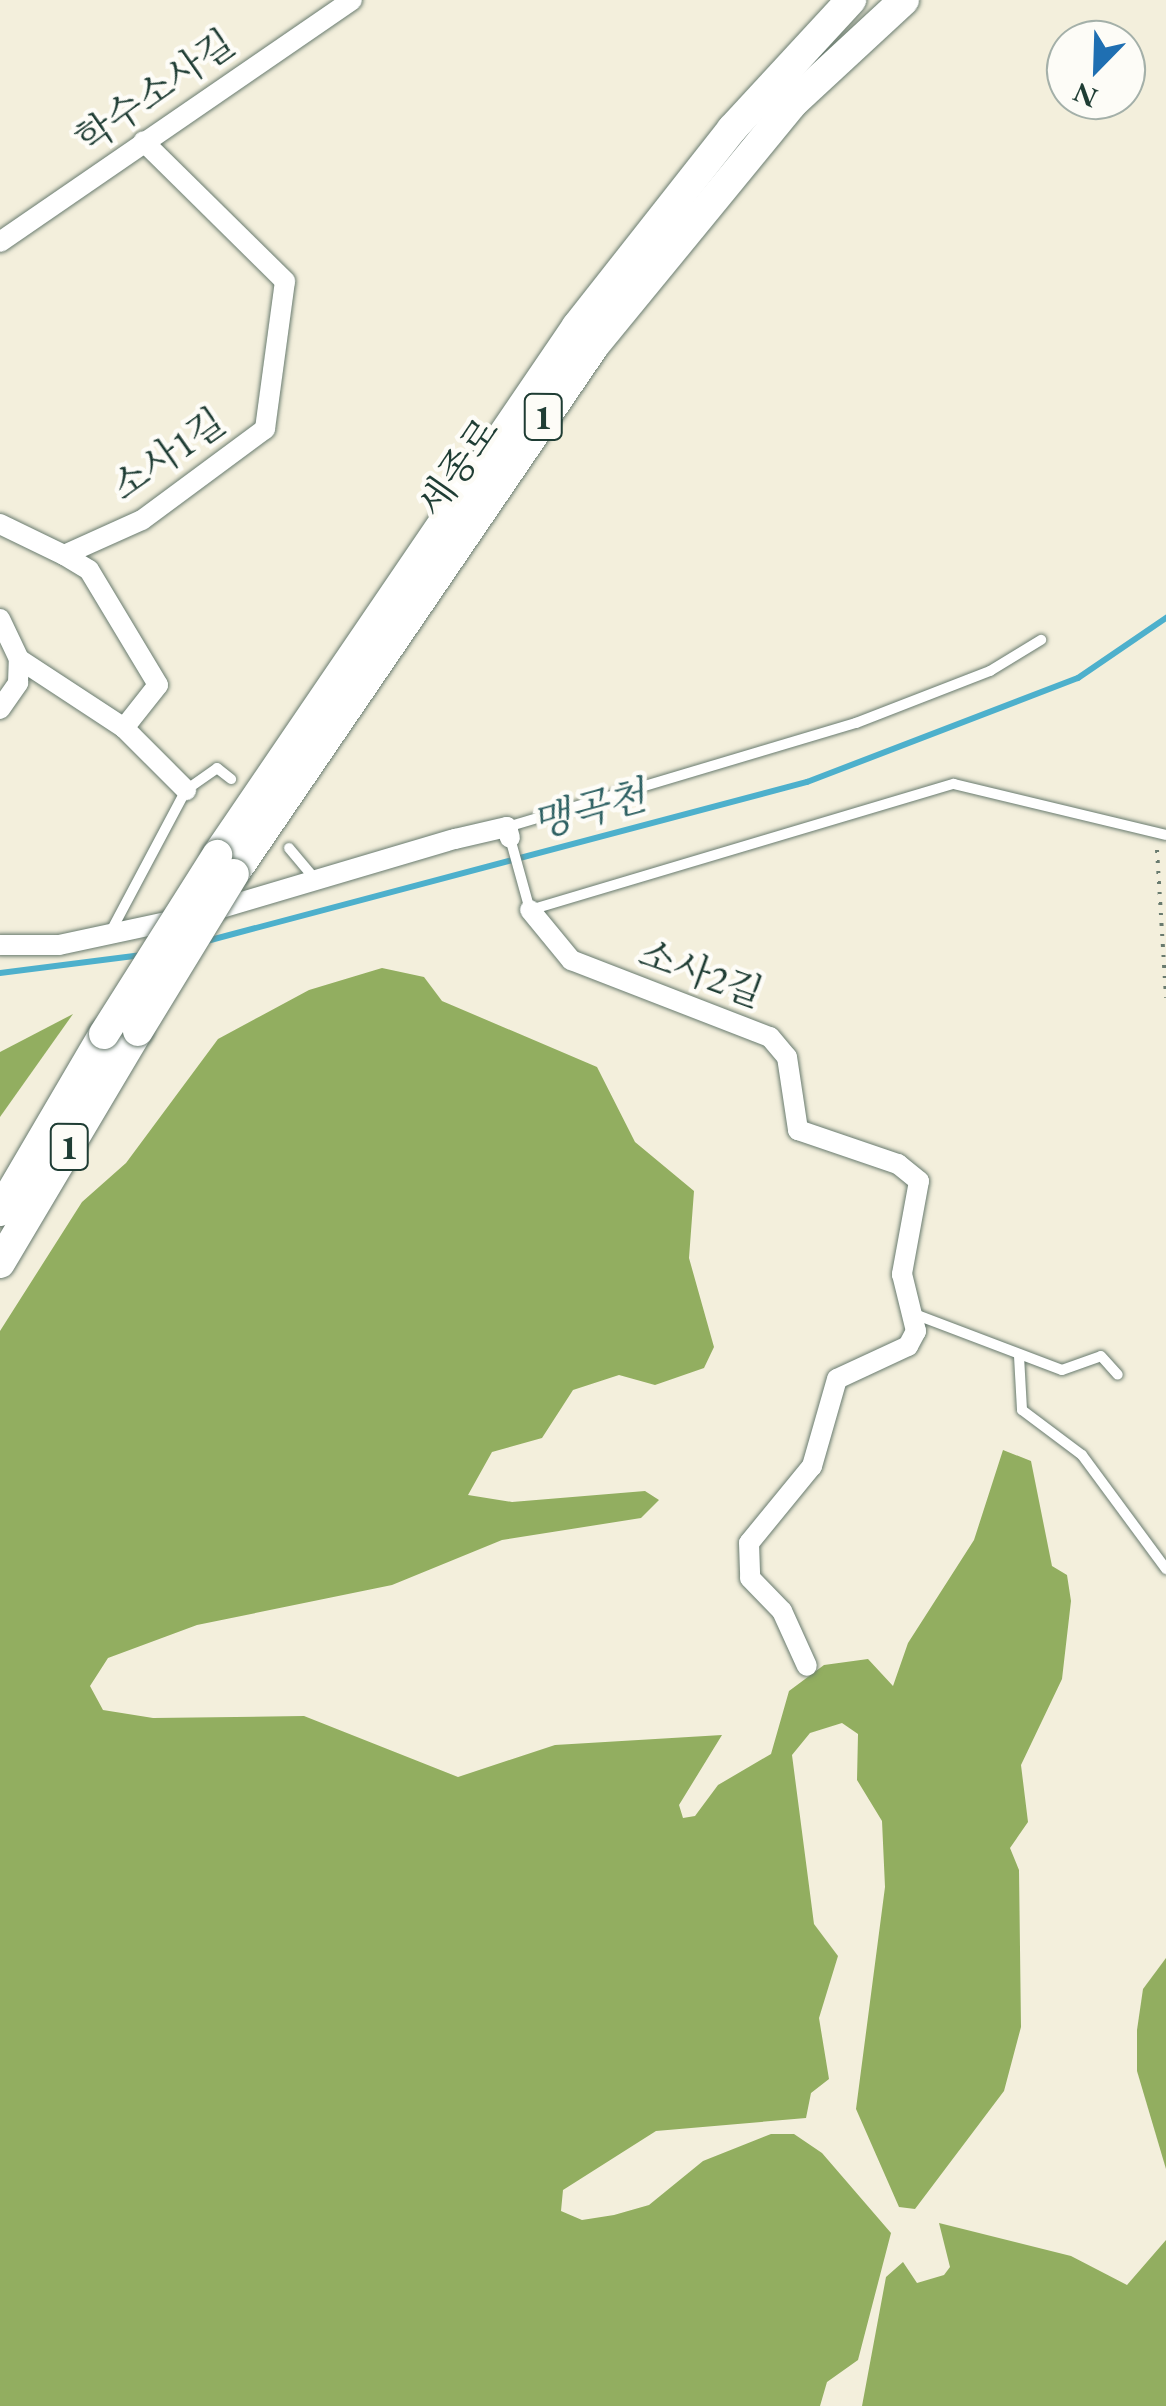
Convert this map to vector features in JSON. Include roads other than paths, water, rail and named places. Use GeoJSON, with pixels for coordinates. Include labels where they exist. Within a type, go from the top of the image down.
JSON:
{"type":"FeatureCollection","features":[{"type":"Feature","properties":{"kind":"main road","name":"세종로"},"geometry":{"type":"LineString","coordinates":[[225,865],[577,326],[732,129],[851,0]]}},
{"type":"Feature","properties":{"kind":"main road","name":"세종로"},"geometry":{"type":"LineString","coordinates":[[225,865],[594,346],[794,102],[904,0]]}},
{"type":"Feature","properties":{"kind":"main road","name":"1"},"geometry":{"type":"LineString","coordinates":[[0,1263],[138,1031],[225,865]]}},
{"type":"Feature","properties":{"kind":"main road","name":"1"},"geometry":{"type":"LineString","coordinates":[[0,1211],[104,1034],[225,865]]}},
{"type":"Feature","properties":{"kind":"street","name":"학수소사길"},"geometry":{"type":"LineString","coordinates":[[0,242],[352,0]]}},
{"type":"Feature","properties":{"kind":"street","name":"소사1길"},"geometry":{"type":"LineString","coordinates":[[64,555],[142,520],[266,429],[285,281],[143,141]]}},
{"type":"Feature","properties":{"kind":"street"},"geometry":{"type":"LineString","coordinates":[[0,524],[89,570],[158,685],[124,728]]}},
{"type":"Feature","properties":{"kind":"street"},"geometry":{"type":"LineString","coordinates":[[0,620],[18,659],[18,683],[0,708]]}},
{"type":"Feature","properties":{"kind":"street"},"geometry":{"type":"LineString","coordinates":[[18,659],[124,728],[186,790]]}},
{"type":"Feature","properties":{"kind":"street"},"geometry":{"type":"LineString","coordinates":[[0,945],[108,937],[315,879],[508,832]]}},
{"type":"Feature","properties":{"kind":"street","name":"소사2길"},"geometry":{"type":"LineString","coordinates":[[529,906],[570,960],[749,1024],[781,1045],[790,1117],[809,1139],[912,1172],[921,1198],[902,1290],[916,1315]]}},
{"type":"Feature","properties":{"kind":"street"},"geometry":{"type":"LineString","coordinates":[[807,1666],[782,1611],[750,1578],[749,1543],[812,1466],[837,1379],[908,1346],[916,1315]]}},
{"type":"Feature","properties":{"kind":"lane"},"geometry":{"type":"LineString","coordinates":[[508,832],[856,723],[990,671],[1041,640]]}},
{"type":"Feature","properties":{"kind":"lane"},"geometry":{"type":"LineString","coordinates":[[108,937],[186,790],[217,768],[231,779]]}},
{"type":"Feature","properties":{"kind":"lane","name":"소사2길"},"geometry":{"type":"LineString","coordinates":[[508,832],[529,906],[954,784],[1162,835]]}},
{"type":"Feature","properties":{"kind":"lane"},"geometry":{"type":"LineString","coordinates":[[289,848],[315,879]]}},
{"type":"Feature","properties":{"kind":"lane"},"geometry":{"type":"LineString","coordinates":[[916,1315],[1062,1370],[1101,1356],[1118,1375]]}},
{"type":"Feature","properties":{"kind":"lane"},"geometry":{"type":"LineString","coordinates":[[1019,1356],[1022,1410],[1082,1455],[1166,1569]]}},
{"type":"Feature","properties":{"kind":"waterway","name":"맹곡천"},"geometry":{"type":"LineString","coordinates":[[203,942],[807,782],[1078,678],[1166,618]]}},
{"type":"Feature","properties":{"kind":"waterway"},"geometry":{"type":"LineString","coordinates":[[0,973],[142,955]]}}]}
